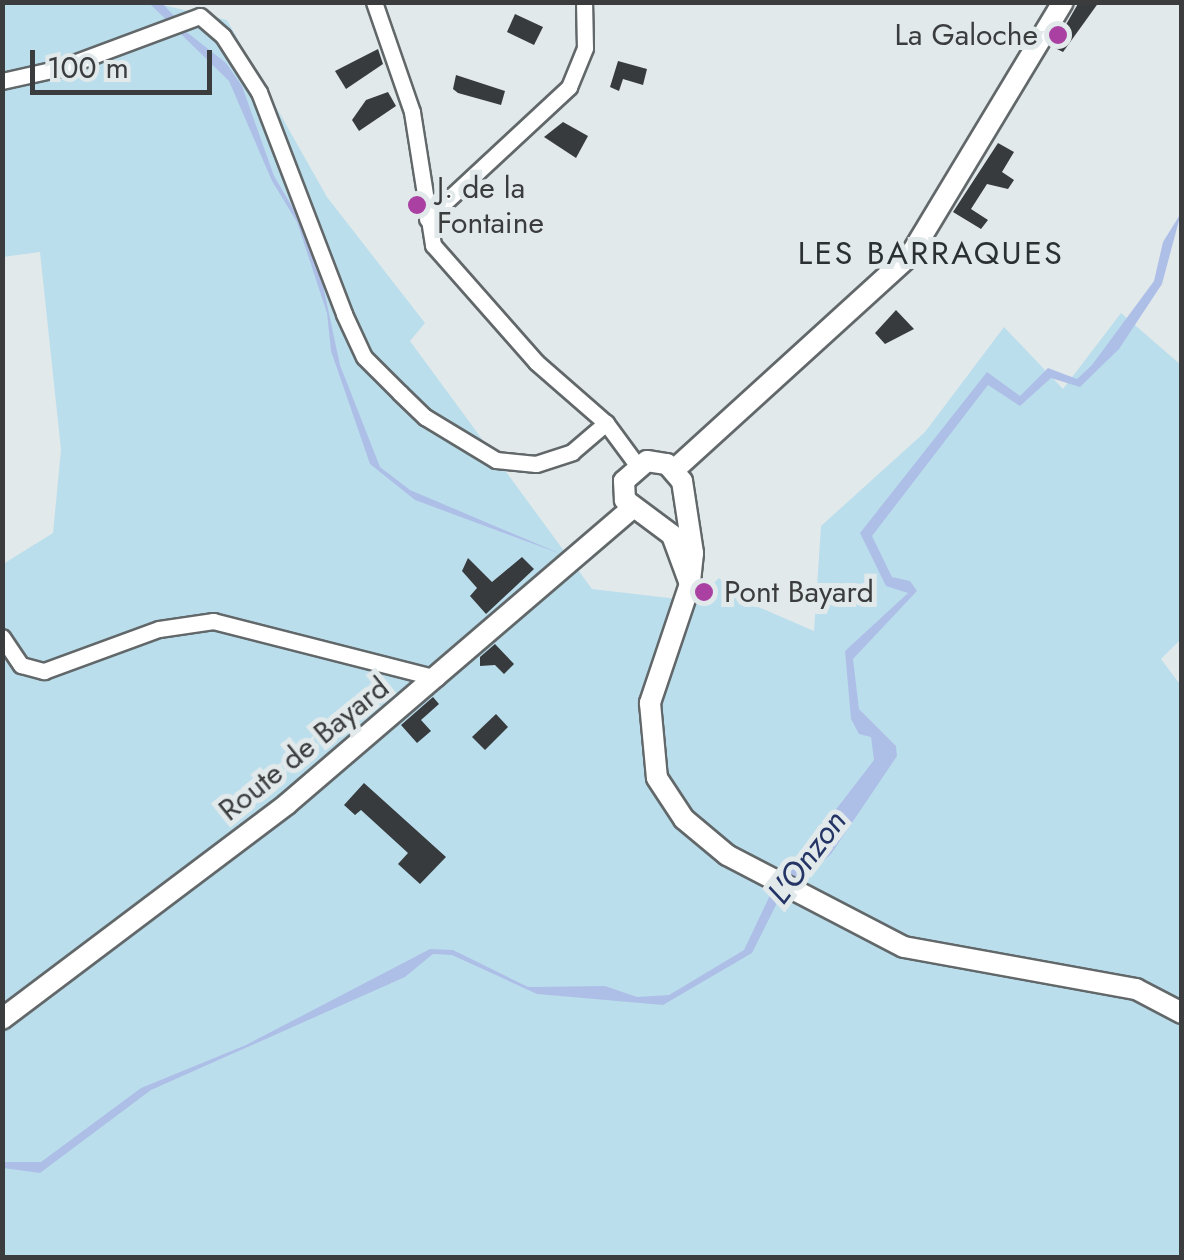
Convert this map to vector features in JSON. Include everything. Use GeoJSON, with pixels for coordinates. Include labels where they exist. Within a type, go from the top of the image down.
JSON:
{"type":"FeatureCollection","features":[{"type":"Feature","properties":{"kind":"main road"},"geometry":{"type":"LineString","coordinates":[[674,470],[911,254],[1064,2]]}},
{"type":"Feature","properties":{"kind":"main road"},"geometry":{"type":"LineString","coordinates":[[690,584],[676,540],[654,518],[631,509],[624,481],[637,465],[657,459],[682,481],[680,503],[693,552],[690,584],[656,681],[649,738],[657,778],[684,819],[763,875],[904,948],[1136,990],[1182,1014]]}},
{"type":"Feature","properties":{"kind":"main road"},"geometry":{"type":"LineString","coordinates":[[654,518],[680,503]]}},
{"type":"Feature","properties":{"kind":"main road","name":"Route de Bayard"},"geometry":{"type":"LineString","coordinates":[[2,1019],[153,909],[438,678],[631,509]]}},
{"type":"Feature","properties":{"kind":"street"},"geometry":{"type":"LineString","coordinates":[[374,2],[412,112],[433,245],[468,291],[606,423],[637,465]]}},
{"type":"Feature","properties":{"kind":"street"},"geometry":{"type":"LineString","coordinates":[[427,219],[569,86],[585,48],[584,2]]}},
{"type":"Feature","properties":{"kind":"street"},"geometry":{"type":"LineString","coordinates":[[2,81],[60,68],[200,16],[223,36],[259,92],[358,343],[412,405],[496,460],[536,464],[572,452],[606,423]]}},
{"type":"Feature","properties":{"kind":"street"},"geometry":{"type":"LineString","coordinates":[[2,638],[22,665],[44,671],[160,629],[213,621],[438,678]]}},
{"type":"Feature","properties":{"kind":"shaded area"},"geometry":{"type":"Polygon","coordinates":[[[2,3],[154,3],[227,20],[327,197],[425,323],[410,341],[592,589],[695,601],[719,578],[742,600],[814,631],[821,526],[925,432],[1004,327],[1063,389],[1121,313],[1181,365],[1181,639],[1161,659],[1182,687],[1181,1257],[3,1257],[3,564],[53,533],[61,450],[40,252],[3,257],[2,3]]]}},
{"type":"Feature","properties":{"kind":"water"},"geometry":{"type":"Polygon","coordinates":[[[149,3],[162,3],[175,17],[200,6],[179,26],[226,63],[242,86],[274,176],[301,222],[321,276],[340,365],[380,467],[410,490],[561,554],[415,500],[370,464],[331,351],[327,313],[297,222],[272,181],[229,81],[149,3]]]}},
{"type":"Feature","properties":{"kind":"water","name":"L'Onzon"},"geometry":{"type":"Polygon","coordinates":[[[1181,213],[1162,284],[1119,349],[1080,387],[1051,378],[1020,406],[988,385],[872,536],[892,577],[910,581],[917,591],[853,659],[859,709],[896,746],[897,756],[831,854],[794,888],[781,881],[874,760],[871,737],[859,734],[851,719],[845,651],[908,593],[886,586],[860,533],[987,372],[1020,396],[1048,368],[1077,379],[1092,365],[1154,281],[1163,242],[1181,213]]]}},
{"type":"Feature","properties":{"kind":"water"},"geometry":{"type":"Polygon","coordinates":[[[772,891],[781,895],[752,953],[663,1005],[537,994],[452,955],[433,954],[405,977],[151,1090],[40,1173],[3,1168],[3,1162],[41,1162],[141,1088],[246,1045],[430,949],[453,950],[528,987],[605,986],[637,997],[669,995],[744,950],[772,891]]]}},
{"type":"Feature","properties":{"kind":"building"},"geometry":{"type":"Polygon","coordinates":[[[1079,2],[1099,2],[1063,52],[1053,47],[1079,2]]]}},
{"type":"Feature","properties":{"kind":"building"},"geometry":{"type":"Polygon","coordinates":[[[515,14],[543,27],[534,45],[507,32],[515,14]]]}},
{"type":"Feature","properties":{"kind":"building"},"geometry":{"type":"Polygon","coordinates":[[[378,49],[383,64],[346,89],[335,71],[378,49]]]}},
{"type":"Feature","properties":{"kind":"building"},"geometry":{"type":"Polygon","coordinates":[[[618,61],[647,69],[643,85],[623,79],[619,91],[610,87],[618,61]]]}},
{"type":"Feature","properties":{"kind":"building"},"geometry":{"type":"Polygon","coordinates":[[[456,75],[505,91],[501,105],[458,93],[453,89],[456,75]]]}},
{"type":"Feature","properties":{"kind":"building"},"geometry":{"type":"Polygon","coordinates":[[[388,92],[396,106],[359,131],[352,120],[366,100],[388,92]]]}},
{"type":"Feature","properties":{"kind":"building"},"geometry":{"type":"Polygon","coordinates":[[[563,122],[588,136],[576,158],[544,137],[563,122]]]}},
{"type":"Feature","properties":{"kind":"building"},"geometry":{"type":"Polygon","coordinates":[[[998,143],[1014,152],[1002,172],[1014,180],[1008,189],[987,184],[971,209],[988,220],[981,229],[953,212],[998,143]]]}},
{"type":"Feature","properties":{"kind":"building"},"geometry":{"type":"Polygon","coordinates":[[[896,310],[914,329],[885,344],[875,333],[896,310]]]}},
{"type":"Feature","properties":{"kind":"building"},"geometry":{"type":"Polygon","coordinates":[[[522,557],[534,569],[486,614],[470,596],[477,588],[462,571],[468,558],[492,582],[522,557]]]}},
{"type":"Feature","properties":{"kind":"building"},"geometry":{"type":"Polygon","coordinates":[[[495,644],[514,664],[504,674],[495,665],[480,666],[480,657],[495,644]]]}},
{"type":"Feature","properties":{"kind":"building"},"geometry":{"type":"Polygon","coordinates":[[[433,697],[439,704],[421,720],[431,731],[417,743],[401,725],[433,697]]]}},
{"type":"Feature","properties":{"kind":"building"},"geometry":{"type":"Polygon","coordinates":[[[496,714],[508,727],[485,750],[472,737],[496,714]]]}},
{"type":"Feature","properties":{"kind":"building"},"geometry":{"type":"Polygon","coordinates":[[[364,783],[446,857],[420,884],[398,864],[408,853],[361,810],[355,815],[344,805],[364,783]]]}},
{"type":"Feature","properties":{"kind":"place","name":"La Galoche"},"geometry":{"type":"Point","coordinates":[1058,35]}},
{"type":"Feature","properties":{"kind":"place","name":"J. de la Fontaine"},"geometry":{"type":"Point","coordinates":[417,205]}},
{"type":"Feature","properties":{"kind":"place","name":"Pont Bayard"},"geometry":{"type":"Point","coordinates":[704,592]}},
{"type":"Feature","properties":{"kind":"district","name":"LES BARRAQUES"},"geometry":{"type":"Point","coordinates":[931,253]}}]}
